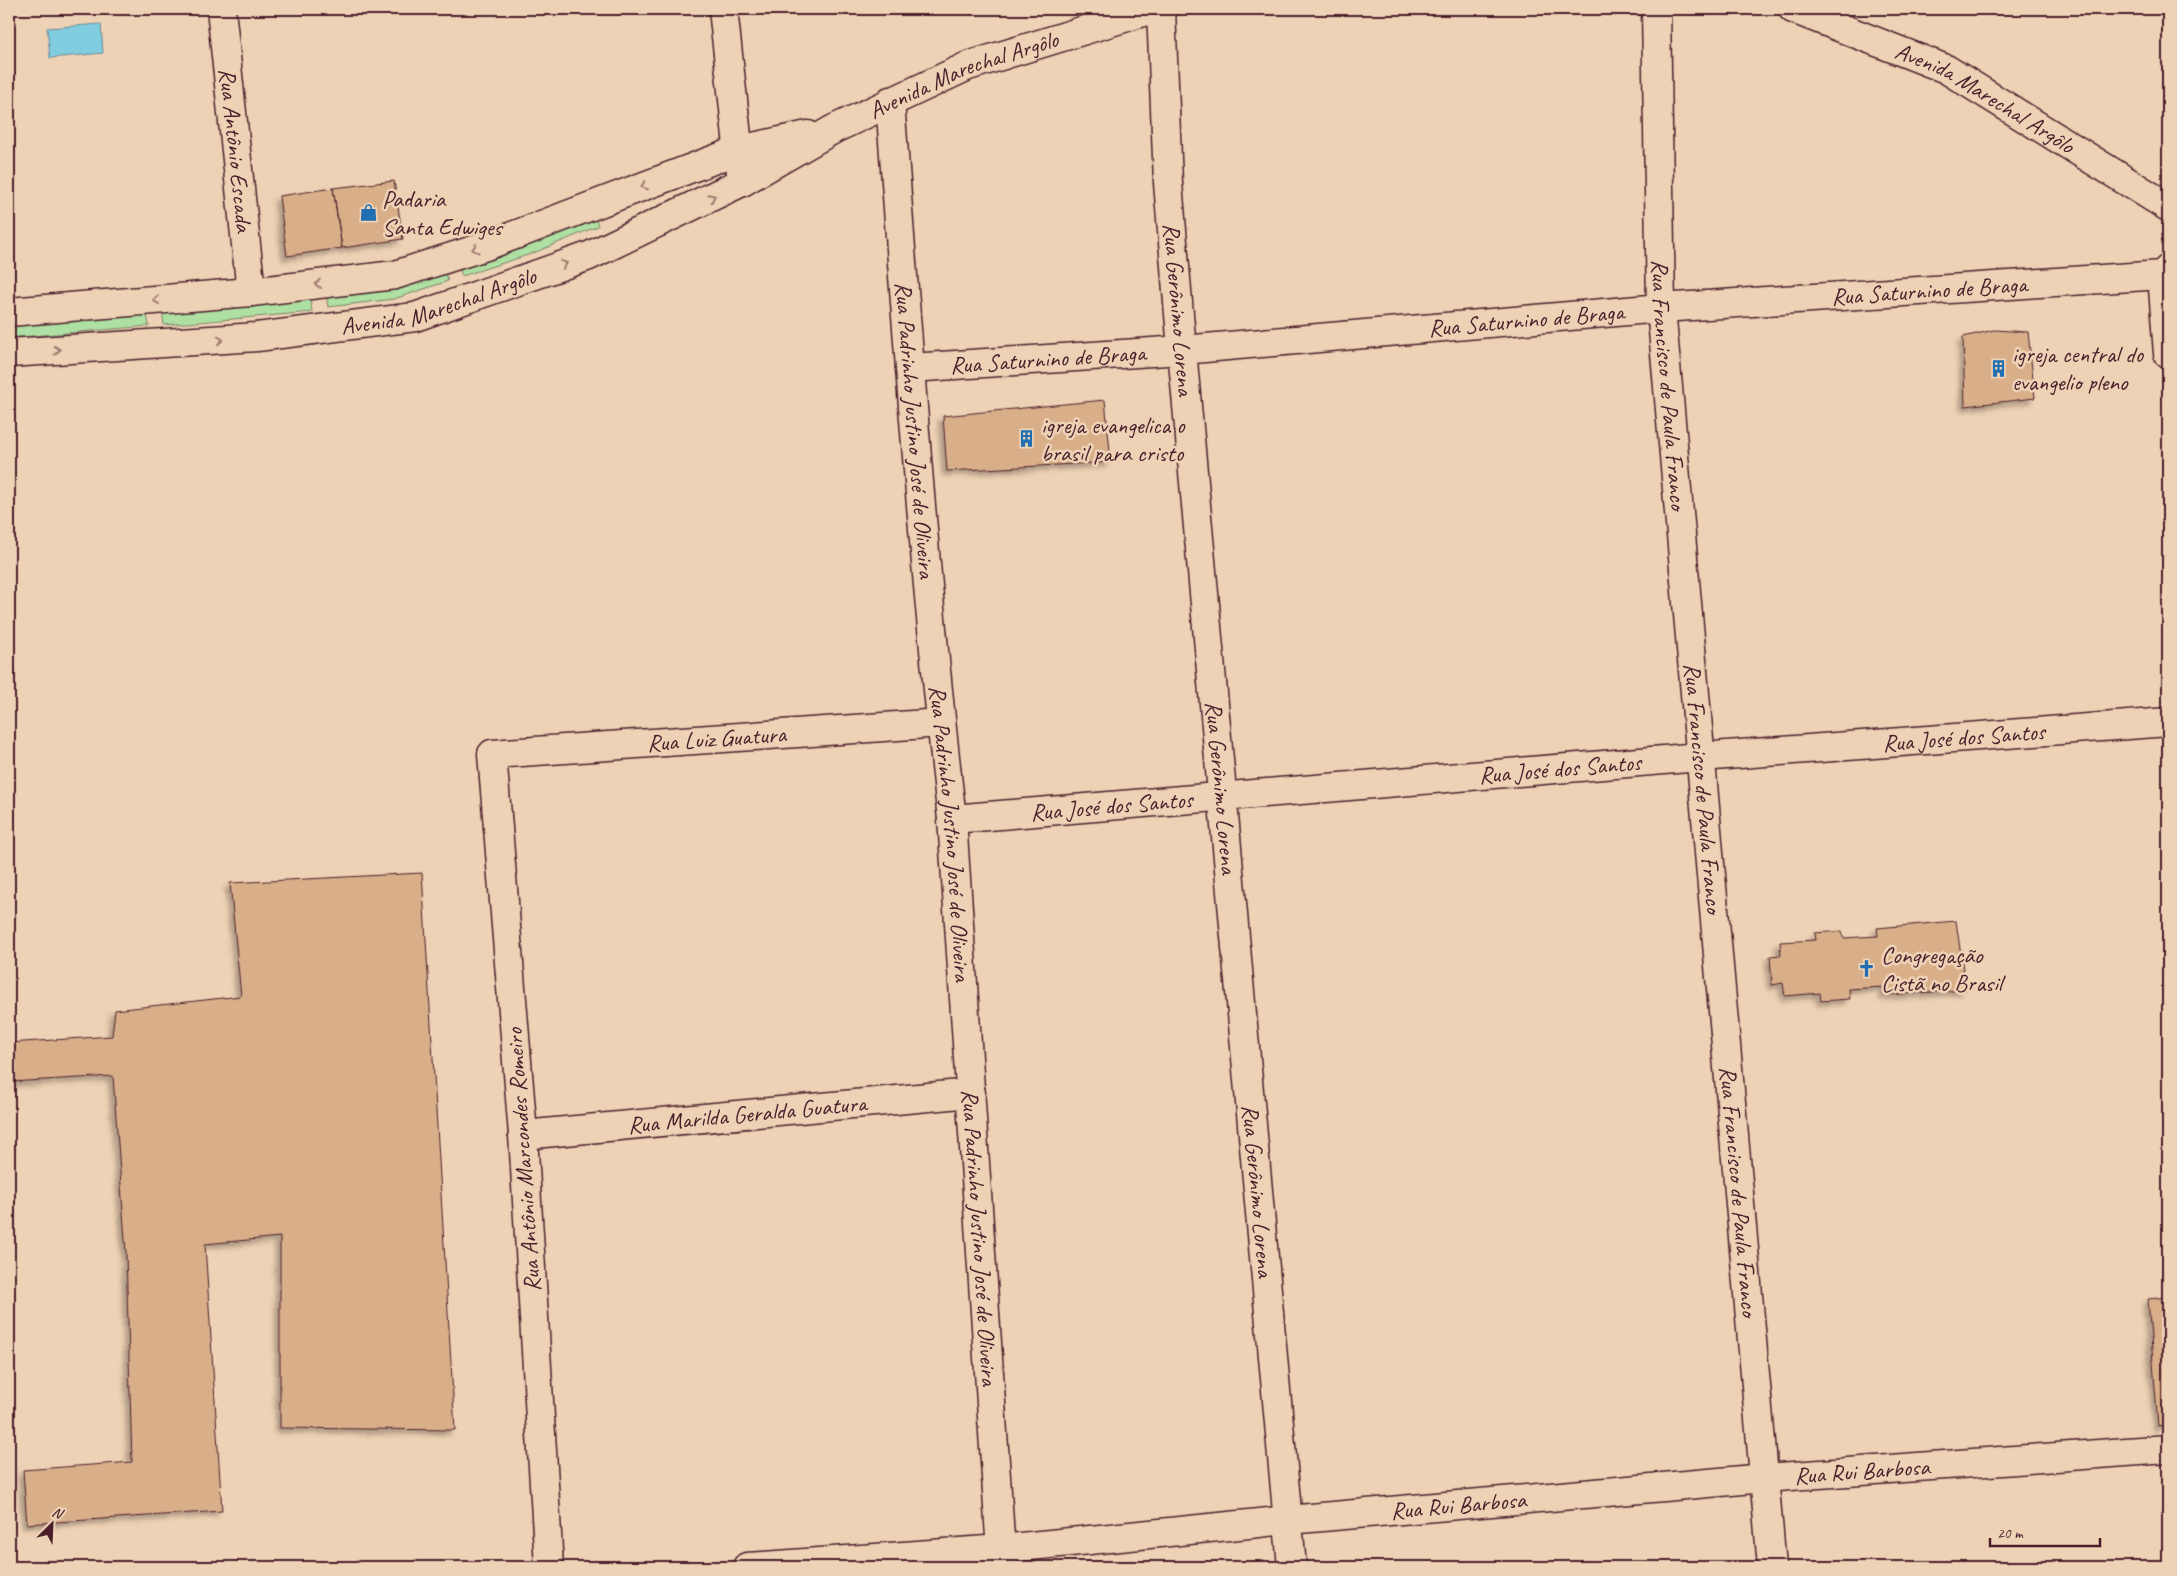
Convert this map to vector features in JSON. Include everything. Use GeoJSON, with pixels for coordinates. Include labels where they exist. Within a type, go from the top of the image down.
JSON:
{"type":"FeatureCollection","features":[{"type":"Feature","properties":{"kind":"street","name":"Rua Antônio Escada"},"geometry":{"type":"LineString","coordinates":[[221,9],[251,292]]}},
{"type":"Feature","properties":{"kind":"street"},"geometry":{"type":"LineString","coordinates":[[723,9],[742,182]]}},
{"type":"Feature","properties":{"kind":"street","name":"Avenida Marechal Argôlo"},"geometry":{"type":"LineString","coordinates":[[9,353],[257,337],[415,317],[589,256],[742,182],[834,129],[890,101],[968,66],[1153,9]]}},
{"type":"Feature","properties":{"kind":"street","name":"Rua Gerônimo Lorena"},"geometry":{"type":"LineString","coordinates":[[1161,9],[1168,182],[1182,350],[1292,1567]]}},
{"type":"Feature","properties":{"kind":"street","name":"Rua Francisco de Paula Franco"},"geometry":{"type":"LineString","coordinates":[[1656,9],[1661,308],[1772,1567]]}},
{"type":"Feature","properties":{"kind":"street","name":"Avenida Marechal Argôlo"},"geometry":{"type":"LineString","coordinates":[[1793,9],[1946,69],[2168,207]]}},
{"type":"Feature","properties":{"kind":"street","name":"Rua Padrinho Justino José de Oliveira"},"geometry":{"type":"LineString","coordinates":[[890,101],[910,368],[941,723],[952,819],[1002,1558]]}},
{"type":"Feature","properties":{"kind":"street","name":"Avenida Marechal Argôlo"},"geometry":{"type":"LineString","coordinates":[[9,312],[251,292],[395,275],[486,246],[739,150],[834,129]]}},
{"type":"Feature","properties":{"kind":"street"},"geometry":{"type":"LineString","coordinates":[[2165,272],[2168,354]]}},
{"type":"Feature","properties":{"kind":"street","name":"Rua Saturnino de Braga"},"geometry":{"type":"LineString","coordinates":[[910,368],[1182,350],[1661,308],[2165,272]]}},
{"type":"Feature","properties":{"kind":"street","name":"Rua José dos Santos"},"geometry":{"type":"LineString","coordinates":[[952,819],[1700,757],[2168,722]]}},
{"type":"Feature","properties":{"kind":"street","name":"Rua Luiz Guatura"},"geometry":{"type":"LineString","coordinates":[[492,754],[941,723]]}},
{"type":"Feature","properties":{"kind":"street","name":"Rua Antônio Marcondes Romeiro"},"geometry":{"type":"LineString","coordinates":[[492,754],[523,1135],[550,1567]]}},
{"type":"Feature","properties":{"kind":"street","name":"Rua Marilda Geralda Guatura"},"geometry":{"type":"LineString","coordinates":[[523,1135],[971,1093]]}},
{"type":"Feature","properties":{"kind":"street","name":"Rua Rui Barbosa"},"geometry":{"type":"LineString","coordinates":[[747,1567],[1002,1558],[1288,1520],[1765,1478],[2168,1449]]}},
{"type":"Feature","properties":{"kind":"green space"},"geometry":{"type":"Polygon","coordinates":[[[595,215],[598,226],[531,254],[462,276],[458,263],[595,215]]]}},
{"type":"Feature","properties":{"kind":"green space"},"geometry":{"type":"Polygon","coordinates":[[[443,268],[448,281],[394,299],[328,307],[326,294],[443,268]]]}},
{"type":"Feature","properties":{"kind":"green space"},"geometry":{"type":"Polygon","coordinates":[[[310,297],[312,312],[164,325],[162,312],[310,297]]]}},
{"type":"Feature","properties":{"kind":"green space"},"geometry":{"type":"Polygon","coordinates":[[[147,314],[149,326],[9,338],[9,325],[147,314]]]}},
{"type":"Feature","properties":{"kind":"water"},"geometry":{"type":"Polygon","coordinates":[[[101,24],[103,53],[50,58],[47,28],[101,24]]]}},
{"type":"Feature","properties":{"kind":"building","name":"Padaria Santa Edwiges"},"geometry":{"type":"Polygon","coordinates":[[[394,181],[403,239],[342,248],[333,188],[394,181]]]}},
{"type":"Feature","properties":{"kind":"building"},"geometry":{"type":"Polygon","coordinates":[[[333,188],[342,248],[287,256],[279,196],[333,188]]]}},
{"type":"Feature","properties":{"kind":"building"},"geometry":{"type":"Polygon","coordinates":[[[9,215],[14,283],[9,283],[9,215]]]}},
{"type":"Feature","properties":{"kind":"building","name":"igreja central do evangelio pleno"},"geometry":{"type":"Polygon","coordinates":[[[1994,330],[2028,332],[2035,398],[1965,406],[1963,337],[1994,330]]]}},
{"type":"Feature","properties":{"kind":"building","name":"igreja evangelica o brasil para cristo"},"geometry":{"type":"Polygon","coordinates":[[[1105,400],[1111,462],[947,471],[943,416],[1105,400]]]}},
{"type":"Feature","properties":{"kind":"building"},"geometry":{"type":"Polygon","coordinates":[[[422,873],[455,1430],[280,1428],[280,1237],[205,1244],[222,1511],[27,1524],[23,1470],[132,1462],[126,1253],[113,1076],[9,1082],[9,1043],[112,1036],[115,1010],[241,996],[230,883],[422,873]]]}},
{"type":"Feature","properties":{"kind":"building","name":"Congregação Cistã no Brasil"},"geometry":{"type":"Polygon","coordinates":[[[1956,921],[1966,990],[1884,995],[1883,987],[1849,989],[1850,999],[1821,1001],[1820,993],[1785,996],[1783,983],[1772,985],[1770,956],[1781,955],[1780,942],[1816,940],[1815,933],[1842,931],[1843,938],[1878,936],[1877,928],[1956,921]]]}},
{"type":"Feature","properties":{"kind":"building"},"geometry":{"type":"Polygon","coordinates":[[[2168,1297],[2168,1424],[2158,1426],[2148,1299],[2168,1297]]]}},
{"type":"Feature","properties":{"kind":"place","name":"Padaria Santa Edwiges"},"geometry":{"type":"Point","coordinates":[368,213]}},
{"type":"Feature","properties":{"kind":"place","name":"igreja central do evangelio pleno"},"geometry":{"type":"Point","coordinates":[1998,368]}},
{"type":"Feature","properties":{"kind":"place","name":"igreja evangelica o brasil para cristo"},"geometry":{"type":"Point","coordinates":[1027,439]}},
{"type":"Feature","properties":{"kind":"place","name":"Congregação Cistã no Brasil"},"geometry":{"type":"Point","coordinates":[1867,969]}}]}
